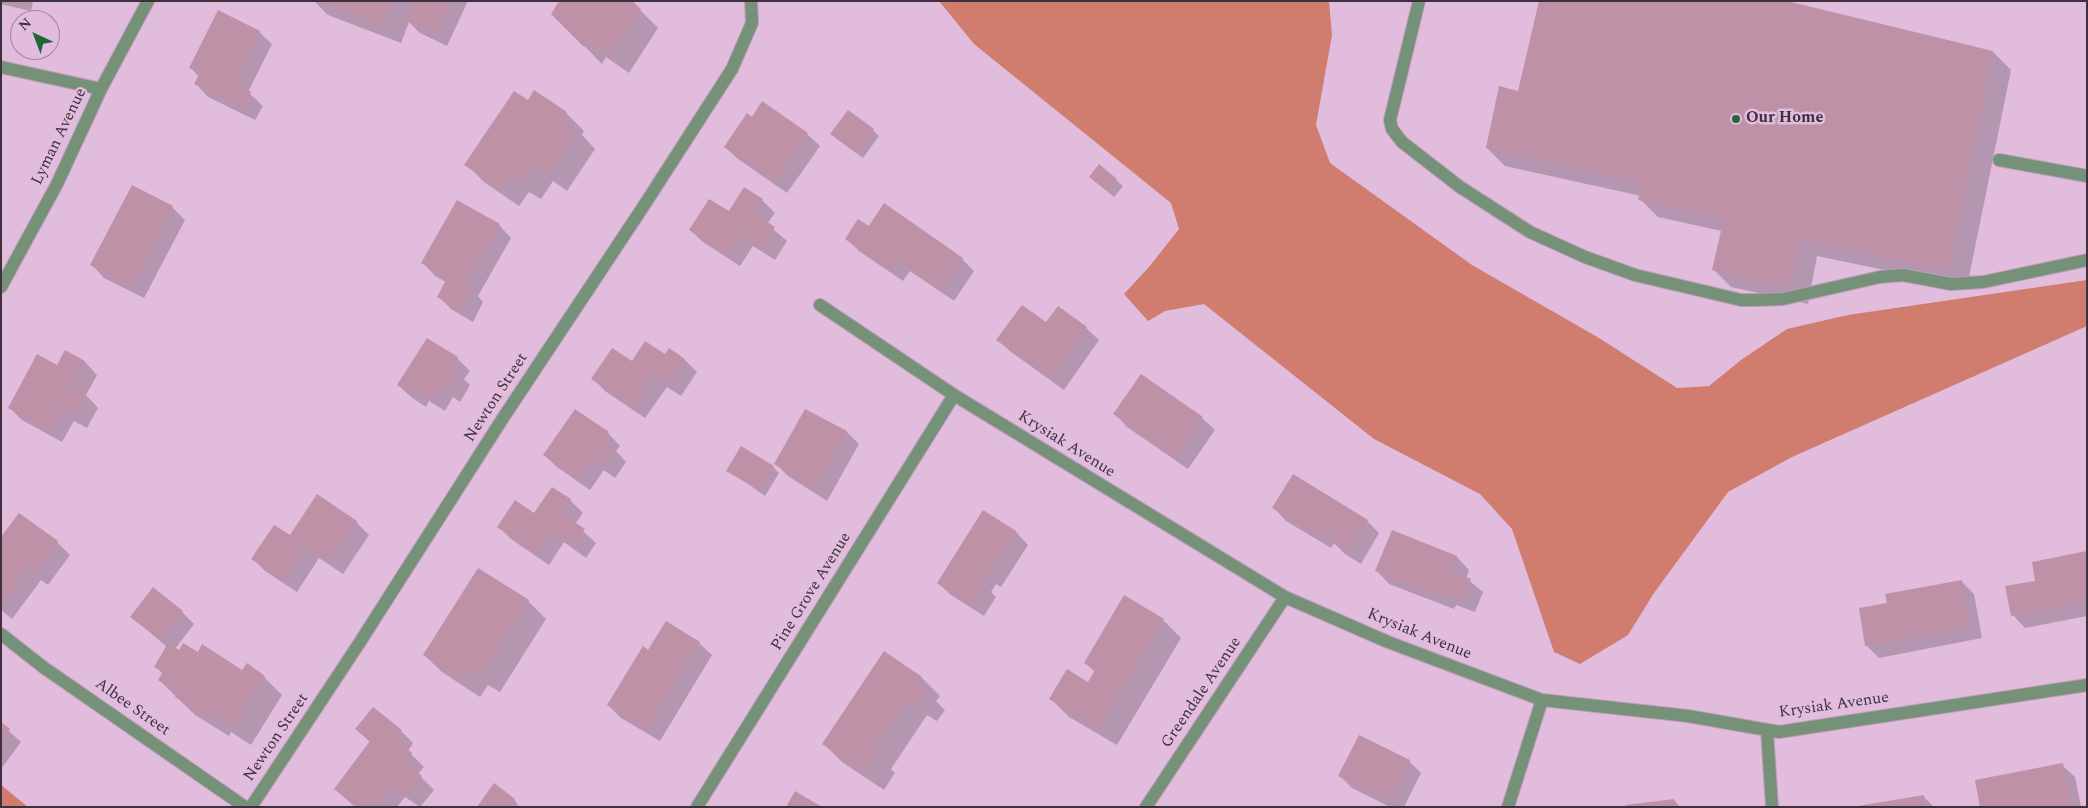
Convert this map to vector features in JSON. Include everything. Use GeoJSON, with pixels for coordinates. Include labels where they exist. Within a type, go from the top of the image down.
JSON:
{"type":"FeatureCollection","features":[{"type":"Feature","properties":{"kind":"street","name":"Lyman Avenue"},"geometry":{"type":"LineString","coordinates":[[1,287],[57,184],[101,89],[148,1]]}},
{"type":"Feature","properties":{"kind":"street","name":"Newton Street"},"geometry":{"type":"LineString","coordinates":[[251,807],[732,69],[752,24],[750,1]]}},
{"type":"Feature","properties":{"kind":"street"},"geometry":{"type":"LineString","coordinates":[[1419,1],[1390,120],[1392,130],[1402,142],[1460,187],[1530,232],[1585,257],[1635,275],[1741,300],[1782,299],[1880,277],[1903,275],[1952,284],[1983,282],[2087,260]]}},
{"type":"Feature","properties":{"kind":"street"},"geometry":{"type":"LineString","coordinates":[[1,67],[101,89]]}},
{"type":"Feature","properties":{"kind":"street"},"geometry":{"type":"LineString","coordinates":[[1999,160],[2087,176]]}},
{"type":"Feature","properties":{"kind":"street","name":"Krysiak Avenue"},"geometry":{"type":"LineString","coordinates":[[820,304],[954,395],[1285,598],[1388,642],[1542,700],[1688,716],[1779,732],[2087,685]]}},
{"type":"Feature","properties":{"kind":"street","name":"Pine Grove Avenue"},"geometry":{"type":"LineString","coordinates":[[697,807],[954,395]]}},
{"type":"Feature","properties":{"kind":"street","name":"Greendale Avenue"},"geometry":{"type":"LineString","coordinates":[[1146,807],[1285,598]]}},
{"type":"Feature","properties":{"kind":"street","name":"Albee Street"},"geometry":{"type":"LineString","coordinates":[[1,634],[43,667],[245,807]]}},
{"type":"Feature","properties":{"kind":"street"},"geometry":{"type":"LineString","coordinates":[[1508,807],[1542,700]]}},
{"type":"Feature","properties":{"kind":"street"},"geometry":{"type":"LineString","coordinates":[[1768,730],[1772,807]]}},
{"type":"Feature","properties":{"kind":"shaded area"},"geometry":{"type":"Polygon","coordinates":[[[939,1],[1329,1],[1332,35],[1316,125],[1330,163],[1472,265],[1599,338],[1677,388],[1709,386],[1741,360],[1787,329],[1848,315],[2087,280],[2087,326],[1792,457],[1728,492],[1654,593],[1628,635],[1580,664],[1554,652],[1512,529],[1480,494],[1374,439],[1204,304],[1165,311],[1148,321],[1124,294],[1149,267],[1179,229],[1171,203],[974,44],[939,1]]]}},
{"type":"Feature","properties":{"kind":"shaded area"},"geometry":{"type":"Polygon","coordinates":[[[1,785],[28,807],[1,807],[1,785]]]}},
{"type":"Feature","properties":{"kind":"building"},"geometry":{"type":"Polygon","coordinates":[[[319,1],[392,1],[383,26],[319,1]]]}},
{"type":"Feature","properties":{"kind":"building"},"geometry":{"type":"Polygon","coordinates":[[[415,1],[450,1],[435,34],[406,20],[415,1]]]}},
{"type":"Feature","properties":{"kind":"building"},"geometry":{"type":"Polygon","coordinates":[[[559,1],[632,1],[641,9],[611,56],[588,40],[584,47],[551,14],[559,1]]]}},
{"type":"Feature","properties":{"kind":"building","name":"Our Home"},"geometry":{"type":"Polygon","coordinates":[[[1539,1],[1787,1],[1993,51],[1949,270],[1799,239],[1790,287],[1712,270],[1724,218],[1638,200],[1643,183],[1486,148],[1499,86],[1518,91],[1539,1]]]}},
{"type":"Feature","properties":{"kind":"building"},"geometry":{"type":"Polygon","coordinates":[[[218,10],[260,31],[234,83],[251,92],[243,109],[194,84],[200,73],[189,68],[218,10]]]}},
{"type":"Feature","properties":{"kind":"building"},"geometry":{"type":"Polygon","coordinates":[[[534,90],[567,112],[562,120],[578,130],[549,174],[534,164],[522,182],[510,174],[501,189],[464,165],[514,91],[528,100],[534,90]]]}},
{"type":"Feature","properties":{"kind":"building"},"geometry":{"type":"Polygon","coordinates":[[[762,101],[808,133],[774,182],[724,147],[747,113],[752,117],[762,101]]]}},
{"type":"Feature","properties":{"kind":"building"},"geometry":{"type":"Polygon","coordinates":[[[848,110],[874,129],[856,153],[830,134],[848,110]]]}},
{"type":"Feature","properties":{"kind":"building"},"geometry":{"type":"Polygon","coordinates":[[[1099,164],[1117,179],[1107,191],[1089,177],[1099,164]]]}},
{"type":"Feature","properties":{"kind":"building"},"geometry":{"type":"Polygon","coordinates":[[[132,185],[173,206],[131,287],[90,265],[132,185]]]}},
{"type":"Feature","properties":{"kind":"building"},"geometry":{"type":"Polygon","coordinates":[[[744,187],[763,199],[754,213],[775,227],[762,249],[740,235],[727,255],[689,230],[709,199],[729,211],[744,187]]]}},
{"type":"Feature","properties":{"kind":"building"},"geometry":{"type":"Polygon","coordinates":[[[457,200],[500,224],[465,285],[472,288],[460,310],[437,297],[447,278],[421,263],[457,200]]]}},
{"type":"Feature","properties":{"kind":"building"},"geometry":{"type":"Polygon","coordinates":[[[884,203],[963,258],[941,290],[897,260],[890,270],[845,239],[858,219],[869,226],[884,203]]]}},
{"type":"Feature","properties":{"kind":"building"},"geometry":{"type":"Polygon","coordinates":[[[1022,305],[1046,322],[1058,306],[1087,327],[1051,378],[996,340],[1022,305]]]}},
{"type":"Feature","properties":{"kind":"building"},"geometry":{"type":"Polygon","coordinates":[[[427,338],[458,357],[452,367],[458,371],[447,390],[440,386],[432,399],[416,389],[413,395],[397,385],[427,338]]]}},
{"type":"Feature","properties":{"kind":"building"},"geometry":{"type":"Polygon","coordinates":[[[645,341],[665,354],[669,348],[685,359],[668,384],[654,375],[632,406],[591,379],[612,348],[632,361],[645,341]]]}},
{"type":"Feature","properties":{"kind":"building"},"geometry":{"type":"Polygon","coordinates":[[[65,350],[85,361],[72,386],[86,394],[74,416],[61,409],[50,430],[8,408],[37,354],[57,365],[65,350]]]}},
{"type":"Feature","properties":{"kind":"building"},"geometry":{"type":"Polygon","coordinates":[[[1141,374],[1203,417],[1175,457],[1113,414],[1141,374]]]}},
{"type":"Feature","properties":{"kind":"building"},"geometry":{"type":"Polygon","coordinates":[[[575,409],[609,432],[603,440],[615,448],[602,466],[591,459],[577,479],[543,455],[575,409]]]}},
{"type":"Feature","properties":{"kind":"building"},"geometry":{"type":"Polygon","coordinates":[[[805,409],[847,431],[815,489],[774,464],[805,409]]]}},
{"type":"Feature","properties":{"kind":"building"},"geometry":{"type":"Polygon","coordinates":[[[741,446],[774,466],[759,490],[726,471],[741,446]]]}},
{"type":"Feature","properties":{"kind":"building"},"geometry":{"type":"Polygon","coordinates":[[[1293,474],[1368,520],[1348,552],[1331,542],[1333,537],[1322,530],[1318,537],[1272,508],[1293,474]]]}},
{"type":"Feature","properties":{"kind":"building"},"geometry":{"type":"Polygon","coordinates":[[[552,487],[571,499],[561,513],[585,529],[573,546],[551,531],[536,553],[497,527],[515,500],[534,513],[552,487]]]}},
{"type":"Feature","properties":{"kind":"building"},"geometry":{"type":"Polygon","coordinates":[[[317,494],[357,521],[330,562],[306,547],[284,580],[251,559],[274,525],[290,535],[317,494]]]}},
{"type":"Feature","properties":{"kind":"building"},"geometry":{"type":"Polygon","coordinates":[[[983,510],[1016,531],[988,576],[983,572],[979,580],[985,584],[971,605],[937,583],[983,510]]]}},
{"type":"Feature","properties":{"kind":"building"},"geometry":{"type":"Polygon","coordinates":[[[19,513],[58,541],[35,573],[28,569],[1,605],[1,537],[19,513]]]}},
{"type":"Feature","properties":{"kind":"building"},"geometry":{"type":"Polygon","coordinates":[[[1392,530],[1457,556],[1451,571],[1471,579],[1463,600],[1443,593],[1442,597],[1375,571],[1392,530]]]}},
{"type":"Feature","properties":{"kind":"building"},"geometry":{"type":"Polygon","coordinates":[[[2087,551],[2087,601],[2011,616],[2005,586],[2035,581],[2032,562],[2087,551]]]}},
{"type":"Feature","properties":{"kind":"building"},"geometry":{"type":"Polygon","coordinates":[[[478,568],[529,600],[481,675],[470,668],[462,680],[423,655],[478,568]]]}},
{"type":"Feature","properties":{"kind":"building"},"geometry":{"type":"Polygon","coordinates":[[[1962,580],[1970,626],[1865,646],[1859,608],[1887,603],[1885,594],[1962,580]]]}},
{"type":"Feature","properties":{"kind":"building"},"geometry":{"type":"Polygon","coordinates":[[[153,587],[183,611],[160,640],[130,617],[153,587]]]}},
{"type":"Feature","properties":{"kind":"building"},"geometry":{"type":"Polygon","coordinates":[[[1124,595],[1164,619],[1098,728],[1049,699],[1067,669],[1088,682],[1095,670],[1084,663],[1124,595]]]}},
{"type":"Feature","properties":{"kind":"building"},"geometry":{"type":"Polygon","coordinates":[[[666,621],[700,642],[647,729],[607,705],[643,646],[648,650],[666,621]]]}},
{"type":"Feature","properties":{"kind":"building"},"geometry":{"type":"Polygon","coordinates":[[[168,643],[179,650],[183,643],[198,652],[202,644],[242,670],[247,663],[265,676],[232,728],[213,715],[210,719],[175,697],[178,692],[158,680],[163,672],[154,667],[168,643]]]}},
{"type":"Feature","properties":{"kind":"building"},"geometry":{"type":"Polygon","coordinates":[[[884,651],[922,677],[917,684],[927,691],[918,704],[909,698],[873,751],[878,754],[865,773],[822,744],[884,651]]]}},
{"type":"Feature","properties":{"kind":"building"},"geometry":{"type":"Polygon","coordinates":[[[373,707],[402,730],[395,739],[412,753],[405,763],[422,776],[406,796],[392,785],[375,807],[357,807],[334,789],[370,741],[355,729],[373,707]]]}},
{"type":"Feature","properties":{"kind":"building"},"geometry":{"type":"Polygon","coordinates":[[[1,722],[10,729],[1,740],[1,722]]]}},
{"type":"Feature","properties":{"kind":"building"},"geometry":{"type":"Polygon","coordinates":[[[1359,735],[1410,760],[1389,801],[1338,776],[1359,735]]]}},
{"type":"Feature","properties":{"kind":"building"},"geometry":{"type":"Polygon","coordinates":[[[2063,763],[2071,807],[1980,807],[1975,780],[2063,763]]]}},
{"type":"Feature","properties":{"kind":"building"},"geometry":{"type":"Polygon","coordinates":[[[494,783],[515,799],[509,807],[477,807],[494,783]]]}},
{"type":"Feature","properties":{"kind":"building"},"geometry":{"type":"Polygon","coordinates":[[[795,791],[822,807],[786,807],[795,791]]]}},
{"type":"Feature","properties":{"kind":"building"},"geometry":{"type":"Polygon","coordinates":[[[1924,795],[1926,807],[1858,807],[1858,806],[1924,795]]]}},
{"type":"Feature","properties":{"kind":"building"},"geometry":{"type":"Polygon","coordinates":[[[1674,799],[1675,807],[1626,807],[1626,805],[1674,799]]]}},
{"type":"Feature","properties":{"kind":"place","name":"Our Home"},"geometry":{"type":"Point","coordinates":[1736,119]}}]}
